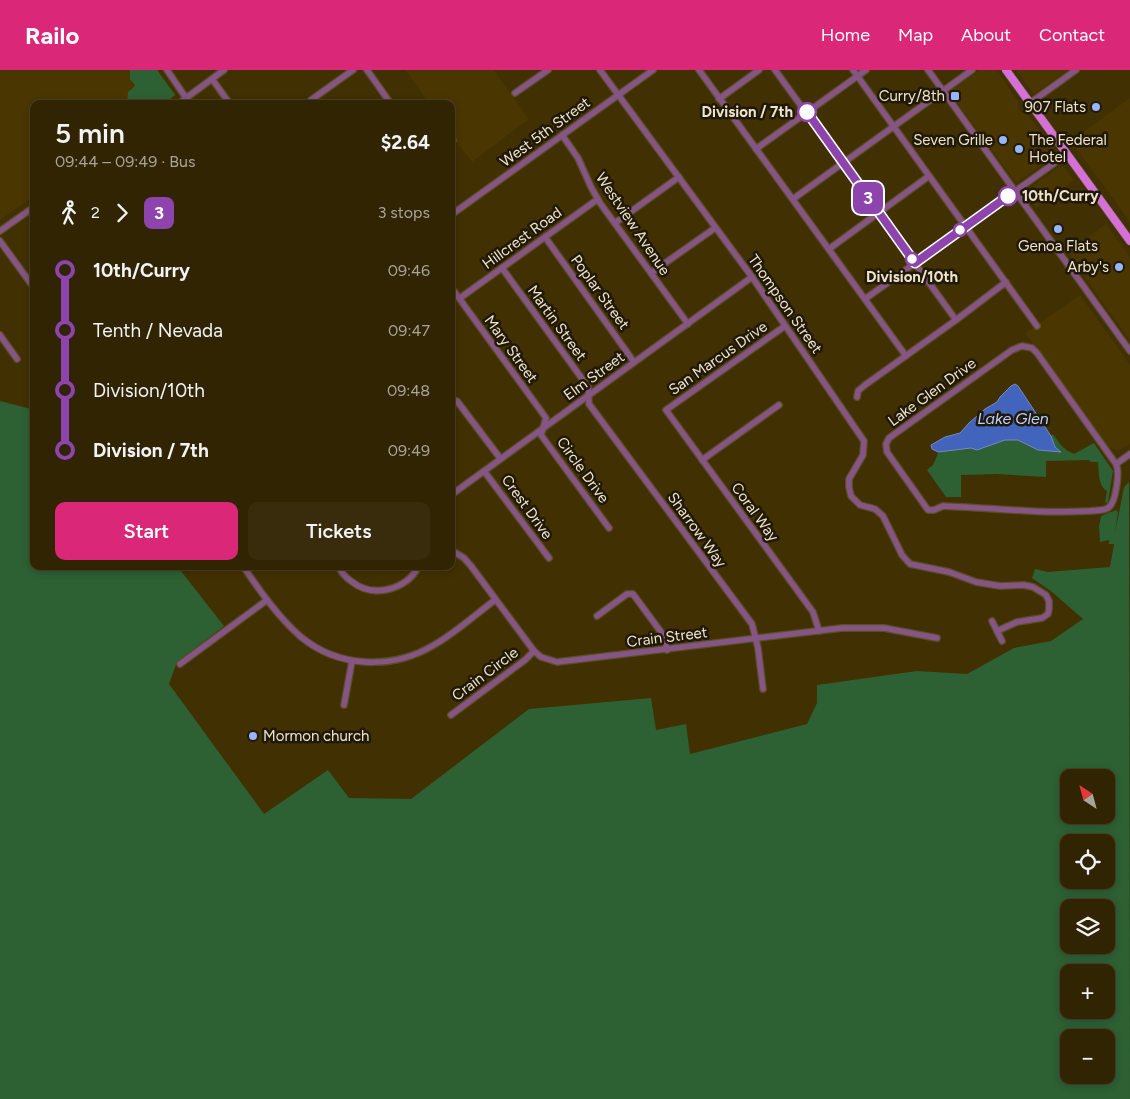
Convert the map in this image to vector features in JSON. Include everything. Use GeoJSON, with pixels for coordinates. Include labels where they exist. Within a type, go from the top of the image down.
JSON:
{"type":"FeatureCollection","features":[{"type":"Feature","properties":{"kind":"main road"},"geometry":{"type":"LineString","coordinates":[[1006,70],[1130,241]]}},
{"type":"Feature","properties":{"kind":"street"},"geometry":{"type":"LineString","coordinates":[[167,70],[186,98]]}},
{"type":"Feature","properties":{"kind":"street"},"geometry":{"type":"LineString","coordinates":[[183,100],[224,70]]}},
{"type":"Feature","properties":{"kind":"street"},"geometry":{"type":"LineString","coordinates":[[312,100],[353,70]]}},
{"type":"Feature","properties":{"kind":"street"},"geometry":{"type":"LineString","coordinates":[[367,70],[388,100]]}},
{"type":"Feature","properties":{"kind":"street"},"geometry":{"type":"LineString","coordinates":[[515,94],[548,70]]}},
{"type":"Feature","properties":{"kind":"street","name":"Thompson Street"},"geometry":{"type":"LineString","coordinates":[[600,70],[752,278],[864,441],[863,455],[849,478],[851,496],[860,505],[875,509],[883,516],[902,555],[910,564],[949,572],[976,582],[1000,586],[1024,585],[1033,587],[1046,595],[1049,601],[1048,614],[1042,618],[1017,622],[997,631]]}},
{"type":"Feature","properties":{"kind":"street","name":"West 5th Street"},"geometry":{"type":"LineString","coordinates":[[455,212],[653,70]]}},
{"type":"Feature","properties":{"kind":"street"},"geometry":{"type":"LineString","coordinates":[[699,70],[906,356]]}},
{"type":"Feature","properties":{"kind":"street"},"geometry":{"type":"LineString","coordinates":[[719,98],[759,70]]}},
{"type":"Feature","properties":{"kind":"street"},"geometry":{"type":"LineString","coordinates":[[775,70],[956,320]]}},
{"type":"Feature","properties":{"kind":"street"},"geometry":{"type":"LineString","coordinates":[[852,70],[1037,326]]}},
{"type":"Feature","properties":{"kind":"street"},"geometry":{"type":"LineString","coordinates":[[756,149],[866,70]]}},
{"type":"Feature","properties":{"kind":"street"},"geometry":{"type":"LineString","coordinates":[[928,70],[1130,351]]}},
{"type":"Feature","properties":{"kind":"street"},"geometry":{"type":"LineString","coordinates":[[793,199],[972,70]]}},
{"type":"Feature","properties":{"kind":"street"},"geometry":{"type":"LineString","coordinates":[[1030,103],[1076,70]]}},
{"type":"Feature","properties":{"kind":"street"},"geometry":{"type":"LineString","coordinates":[[212,79],[227,100]]}},
{"type":"Feature","properties":{"kind":"street","name":"Westview Avenue"},"geometry":{"type":"LineString","coordinates":[[562,136],[578,158],[598,199],[688,324]]}},
{"type":"Feature","properties":{"kind":"street"},"geometry":{"type":"LineString","coordinates":[[865,299],[1067,154]]}},
{"type":"Feature","properties":{"kind":"street"},"geometry":{"type":"LineString","coordinates":[[829,249],[929,176]]}},
{"type":"Feature","properties":{"kind":"street"},"geometry":{"type":"LineString","coordinates":[[615,223],[679,177]]}},
{"type":"Feature","properties":{"kind":"street","name":"Hillcrest Road"},"geometry":{"type":"LineString","coordinates":[[460,298],[598,199]]}},
{"type":"Feature","properties":{"kind":"street"},"geometry":{"type":"LineString","coordinates":[[0,231],[30,210]]}},
{"type":"Feature","properties":{"kind":"street"},"geometry":{"type":"LineString","coordinates":[[651,274],[715,228]]}},
{"type":"Feature","properties":{"kind":"street","name":"Poplar Street"},"geometry":{"type":"LineString","coordinates":[[545,237],[634,362]]}},
{"type":"Feature","properties":{"kind":"street"},"geometry":{"type":"LineString","coordinates":[[0,241],[30,282]]}},
{"type":"Feature","properties":{"kind":"street","name":"Martin Street"},"geometry":{"type":"LineString","coordinates":[[502,268],[588,387],[589,395]]}},
{"type":"Feature","properties":{"kind":"street","name":"Elm Street"},"geometry":{"type":"LineString","coordinates":[[455,492],[752,278]]}},
{"type":"Feature","properties":{"kind":"street"},"geometry":{"type":"LineString","coordinates":[[857,397],[858,391],[865,385],[1006,282]]}},
{"type":"Feature","properties":{"kind":"street","name":"Mary Street"},"geometry":{"type":"LineString","coordinates":[[455,292],[546,418],[544,427]]}},
{"type":"Feature","properties":{"kind":"street","name":"San Marcus Drive"},"geometry":{"type":"LineString","coordinates":[[666,410],[785,326]]}},
{"type":"Feature","properties":{"kind":"street"},"geometry":{"type":"LineString","coordinates":[[0,335],[17,360]]}},
{"type":"Feature","properties":{"kind":"street","name":"Lake Glen Drive"},"geometry":{"type":"LineString","coordinates":[[1022,346],[1032,348],[1037,353],[1116,464],[1118,470],[1114,497],[1111,506],[1105,510],[1066,512],[943,506],[934,510],[928,510],[888,452],[886,444],[889,438],[1012,350],[1022,346]]}},
{"type":"Feature","properties":{"kind":"street","name":"Sharrow Way"},"geometry":{"type":"LineString","coordinates":[[589,395],[589,404],[752,624],[763,690]]}},
{"type":"Feature","properties":{"kind":"street"},"geometry":{"type":"LineString","coordinates":[[455,401],[500,458]]}},
{"type":"Feature","properties":{"kind":"street"},"geometry":{"type":"LineString","coordinates":[[702,460],[778,405]]}},
{"type":"Feature","properties":{"kind":"street","name":"Coral Way"},"geometry":{"type":"LineString","coordinates":[[666,410],[813,612],[819,631]]}},
{"type":"Feature","properties":{"kind":"street","name":"Circle Drive"},"geometry":{"type":"LineString","coordinates":[[544,427],[541,435],[610,528]]}},
{"type":"Feature","properties":{"kind":"street"},"geometry":{"type":"LineString","coordinates":[[1116,464],[1130,454]]}},
{"type":"Feature","properties":{"kind":"street","name":"Crest Drive"},"geometry":{"type":"LineString","coordinates":[[484,470],[549,558]]}},
{"type":"Feature","properties":{"kind":"street","name":"Crain Street"},"geometry":{"type":"LineString","coordinates":[[455,552],[464,558],[471,566],[534,651],[541,657],[557,662],[842,628],[876,628],[913,632],[937,638]]}},
{"type":"Feature","properties":{"kind":"street"},"geometry":{"type":"LineString","coordinates":[[246,570],[267,600],[291,628],[315,646],[332,655],[352,661],[381,662],[399,660],[420,652],[435,645],[495,600]]}},
{"type":"Feature","properties":{"kind":"street"},"geometry":{"type":"LineString","coordinates":[[341,570],[349,580],[360,587],[370,590],[393,589],[408,580],[416,570]]}},
{"type":"Feature","properties":{"kind":"street"},"geometry":{"type":"LineString","coordinates":[[597,616],[627,594],[633,594],[664,637],[667,650]]}},
{"type":"Feature","properties":{"kind":"street"},"geometry":{"type":"LineString","coordinates":[[180,664],[267,600]]}},
{"type":"Feature","properties":{"kind":"street"},"geometry":{"type":"LineString","coordinates":[[992,621],[1002,641]]}},
{"type":"Feature","properties":{"kind":"street","name":"Crain Circle"},"geometry":{"type":"LineString","coordinates":[[451,715],[525,660],[534,651]]}},
{"type":"Feature","properties":{"kind":"street"},"geometry":{"type":"LineString","coordinates":[[344,705],[352,661]]}},
{"type":"Feature","properties":{"kind":"shaded area"},"geometry":{"type":"Polygon","coordinates":[[[0,70],[158,70],[176,95],[169,100],[30,100],[30,199],[0,220],[0,70]]]}},
{"type":"Feature","properties":{"kind":"shaded area"},"geometry":{"type":"Polygon","coordinates":[[[406,70],[494,70],[529,119],[472,162],[455,140],[455,100],[426,100],[406,70]]]}},
{"type":"Feature","properties":{"kind":"shaded area"},"geometry":{"type":"Polygon","coordinates":[[[979,70],[996,70],[1018,101],[1018,107],[1021,112],[1026,112],[1054,151],[1053,156],[1049,160],[1016,183],[951,94],[952,89],[979,70]]]}},
{"type":"Feature","properties":{"kind":"shaded area"},"geometry":{"type":"Polygon","coordinates":[[[1016,70],[1068,70],[1034,94],[1016,70]]]}},
{"type":"Feature","properties":{"kind":"shaded area"},"geometry":{"type":"Polygon","coordinates":[[[1130,98],[1130,222],[1071,141],[1130,98]]]}},
{"type":"Feature","properties":{"kind":"shaded area"},"geometry":{"type":"Polygon","coordinates":[[[1059,167],[1064,167],[1074,180],[1036,208],[1025,192],[1059,167]]]}},
{"type":"Feature","properties":{"kind":"shaded area"},"geometry":{"type":"Polygon","coordinates":[[[1106,224],[1130,257],[1130,341],[1067,252],[1106,224]]]}},
{"type":"Feature","properties":{"kind":"shaded area"},"geometry":{"type":"Polygon","coordinates":[[[1080,295],[1130,365],[1130,444],[1119,450],[1108,448],[1025,333],[1080,295]]]}},
{"type":"Feature","properties":{"kind":"green space"},"geometry":{"type":"Polygon","coordinates":[[[130,70],[157,70],[175,95],[168,100],[127,100],[128,92],[135,85],[130,79],[130,70]]]}},
{"type":"Feature","properties":{"kind":"green space"},"geometry":{"type":"Polygon","coordinates":[[[0,401],[30,409],[30,570],[180,570],[224,626],[177,662],[169,684],[264,814],[328,770],[349,798],[411,799],[529,709],[651,698],[656,730],[686,724],[690,754],[807,724],[817,703],[817,685],[917,671],[967,674],[1014,648],[1051,641],[1083,619],[1052,592],[1032,578],[1035,569],[1048,572],[1110,567],[1114,544],[1109,544],[1109,540],[1100,542],[1099,526],[1101,516],[1116,510],[1118,512],[1115,533],[1124,487],[1129,482],[1130,1099],[0,1099],[0,401]]]}},
{"type":"Feature","properties":{"kind":"green space"},"geometry":{"type":"Polygon","coordinates":[[[1053,434],[1062,446],[1074,454],[1094,443],[1113,471],[1108,502],[1105,503],[1107,491],[1100,482],[1098,462],[1091,462],[1089,460],[1046,461],[1046,477],[996,474],[961,475],[961,497],[946,497],[927,470],[933,465],[939,451],[971,448],[977,450],[1005,440],[1018,440],[1038,450],[1061,451],[1055,447],[1051,436],[1053,434]]]}},
{"type":"Feature","properties":{"kind":"water","name":"Lake Glen"},"geometry":{"type":"Polygon","coordinates":[[[1015,384],[1051,436],[1055,447],[1061,452],[1038,450],[1018,440],[1005,440],[977,450],[971,448],[938,452],[932,449],[931,445],[945,437],[960,433],[1015,384]]]}},
{"type":"Feature","properties":{"kind":"bus line","name":"3"},"geometry":{"type":"LineString","coordinates":[[807,112],[915,263],[1008,196]]}},
{"type":"Feature","properties":{"kind":"place","name":"Curry/8th"},"geometry":{"type":"Point","coordinates":[955,96]}},
{"type":"Feature","properties":{"kind":"place","name":"907 Flats"},"geometry":{"type":"Point","coordinates":[1096,107]}},
{"type":"Feature","properties":{"kind":"place","name":"Division / 7th"},"geometry":{"type":"Point","coordinates":[807,112]}},
{"type":"Feature","properties":{"kind":"place","name":"Seven Grille"},"geometry":{"type":"Point","coordinates":[1003,140]}},
{"type":"Feature","properties":{"kind":"place","name":"The Federal Hotel"},"geometry":{"type":"Point","coordinates":[1019,149]}},
{"type":"Feature","properties":{"kind":"place","name":"10th/Curry"},"geometry":{"type":"Point","coordinates":[1008,196]}},
{"type":"Feature","properties":{"kind":"place","name":"Genoa Flats"},"geometry":{"type":"Point","coordinates":[1058,229]}},
{"type":"Feature","properties":{"kind":"place","name":"Division/10th"},"geometry":{"type":"Point","coordinates":[912,259]}},
{"type":"Feature","properties":{"kind":"place","name":"Arby's"},"geometry":{"type":"Point","coordinates":[1119,267]}},
{"type":"Feature","properties":{"kind":"place","name":"Mormon church"},"geometry":{"type":"Point","coordinates":[253,736]}}]}
